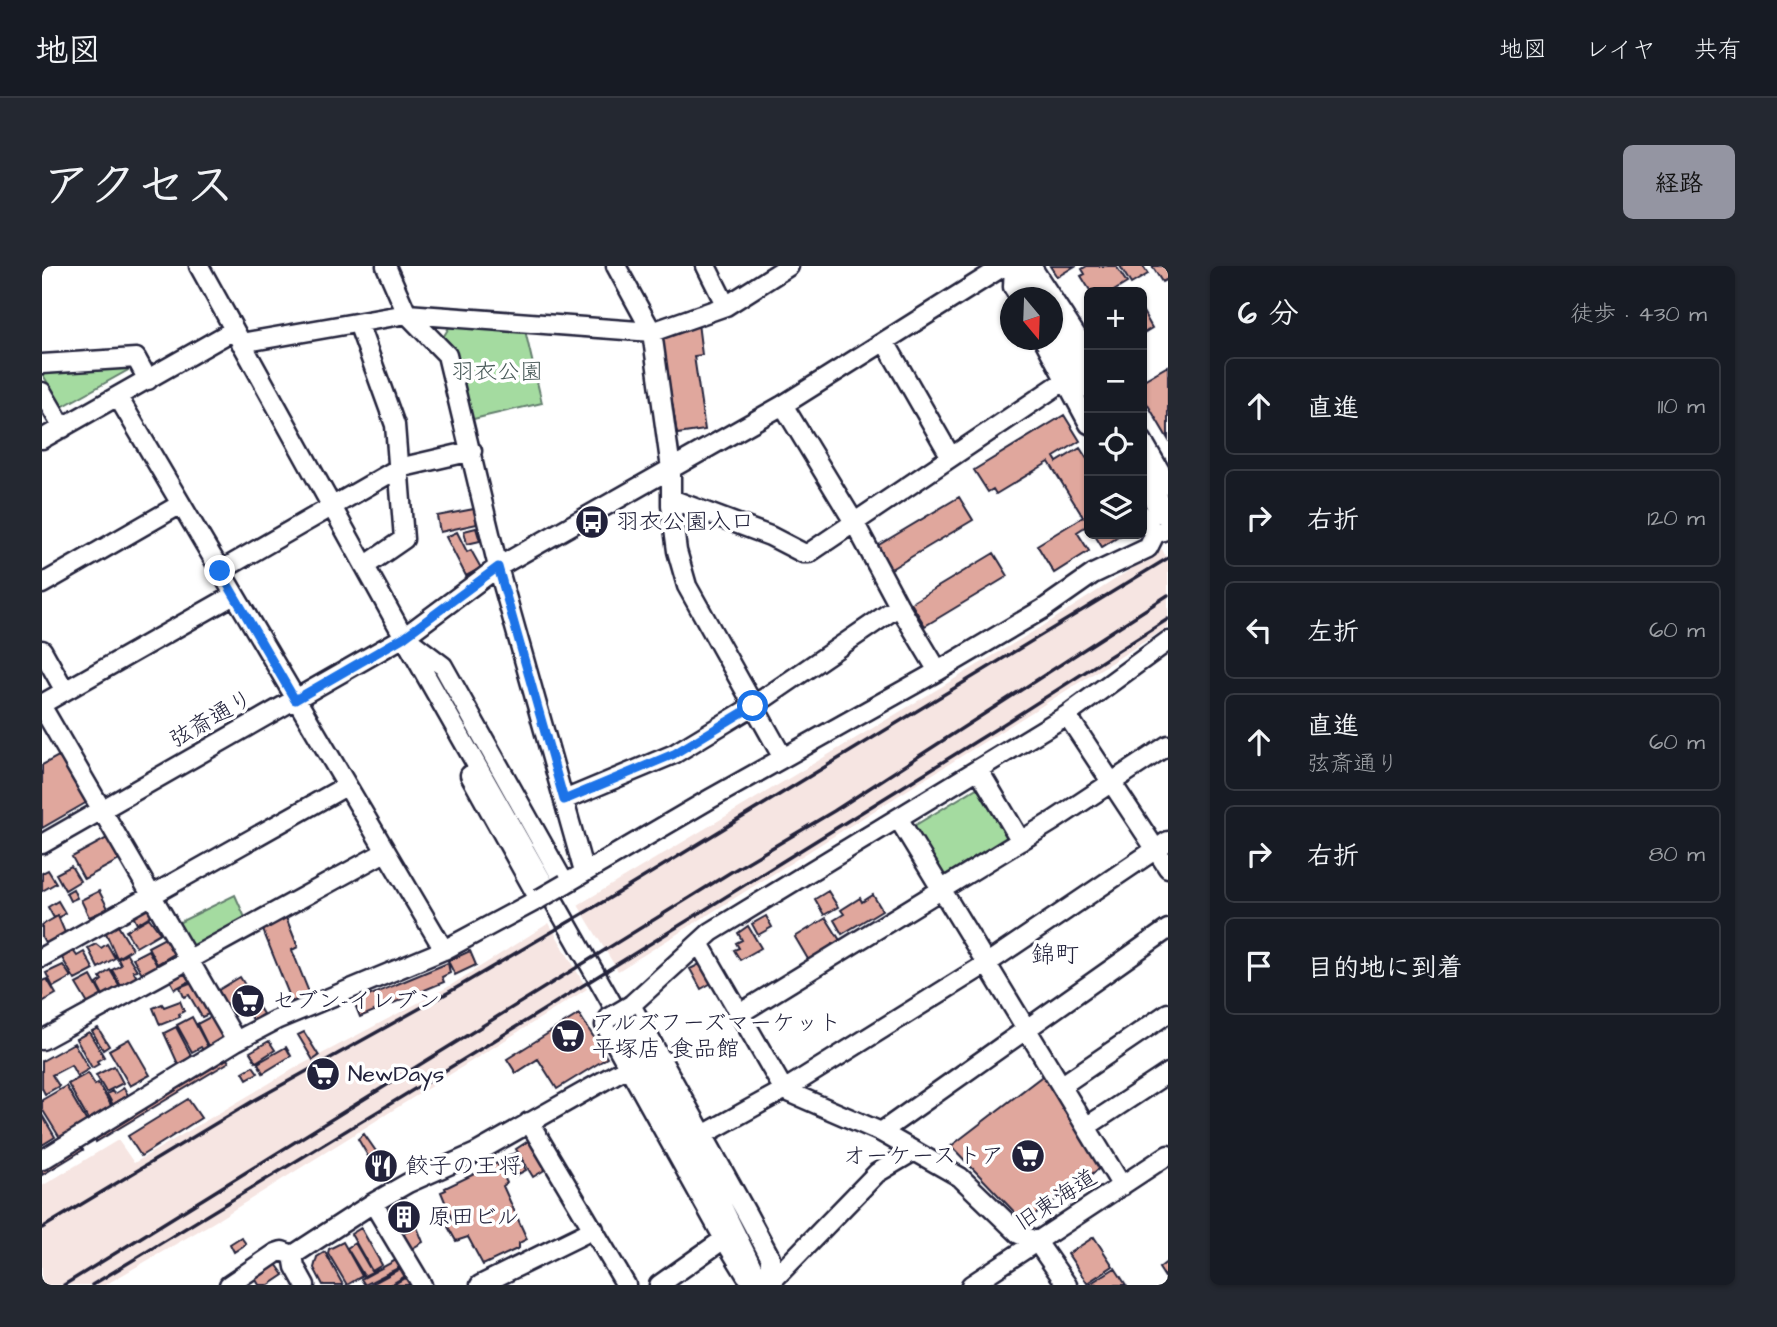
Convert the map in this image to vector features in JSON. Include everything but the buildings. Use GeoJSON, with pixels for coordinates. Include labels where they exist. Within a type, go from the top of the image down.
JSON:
{"type":"FeatureCollection","features":[{"type":"Feature","properties":{"kind":"main road"},"geometry":{"type":"LineString","coordinates":[[1017,266],[1031,287]]}},
{"type":"Feature","properties":{"kind":"main road"},"geometry":{"type":"LineString","coordinates":[[1063,342],[1084,377]]}},
{"type":"Feature","properties":{"kind":"main road"},"geometry":{"type":"LineString","coordinates":[[1142,476],[1157,523]]}},
{"type":"Feature","properties":{"kind":"street"},"geometry":{"type":"LineString","coordinates":[[199,266],[404,637],[691,1140],[726,1211],[772,1279]]}},
{"type":"Feature","properties":{"kind":"street"},"geometry":{"type":"LineString","coordinates":[[386,266],[407,314],[447,355],[498,567],[584,872]]}},
{"type":"Feature","properties":{"kind":"street"},"geometry":{"type":"LineString","coordinates":[[616,266],[652,332],[671,470],[671,499],[677,551],[687,586],[783,758]]}},
{"type":"Feature","properties":{"kind":"street"},"geometry":{"type":"LineString","coordinates":[[706,266],[726,306]]}},
{"type":"Feature","properties":{"kind":"street"},"geometry":{"type":"LineString","coordinates":[[42,439],[148,380],[237,336],[358,323],[407,314],[652,332],[726,306],[789,266]]}},
{"type":"Feature","properties":{"kind":"street","name":"弦斎通り"},"geometry":{"type":"LineString","coordinates":[[42,844],[404,637],[498,567],[783,405],[1004,266]]}},
{"type":"Feature","properties":{"kind":"street"},"geometry":{"type":"LineString","coordinates":[[1013,287],[1017,266]]}},
{"type":"Feature","properties":{"kind":"street"},"geometry":{"type":"LineString","coordinates":[[1031,266],[1086,350]]}},
{"type":"Feature","properties":{"kind":"street"},"geometry":{"type":"LineString","coordinates":[[358,323],[395,425],[404,539],[365,566]]}},
{"type":"Feature","properties":{"kind":"street"},"geometry":{"type":"LineString","coordinates":[[886,342],[951,457]]}},
{"type":"Feature","properties":{"kind":"street"},"geometry":{"type":"LineString","coordinates":[[1050,350],[1084,414]]}},
{"type":"Feature","properties":{"kind":"street"},"geometry":{"type":"LineString","coordinates":[[42,363],[136,358],[148,380]]}},
{"type":"Feature","properties":{"kind":"street"},"geometry":{"type":"LineString","coordinates":[[671,499],[770,536],[803,553],[809,553],[1067,379]]}},
{"type":"Feature","properties":{"kind":"street"},"geometry":{"type":"LineString","coordinates":[[42,392],[63,428]]}},
{"type":"Feature","properties":{"kind":"street"},"geometry":{"type":"LineString","coordinates":[[118,397],[444,950]]}},
{"type":"Feature","properties":{"kind":"street"},"geometry":{"type":"LineString","coordinates":[[783,405],[854,522],[938,671]]}},
{"type":"Feature","properties":{"kind":"street"},"geometry":{"type":"LineString","coordinates":[[1147,449],[1168,485]]}},
{"type":"Feature","properties":{"kind":"street"},"geometry":{"type":"LineString","coordinates":[[220,571],[399,468],[472,451]]}},
{"type":"Feature","properties":{"kind":"street"},"geometry":{"type":"LineString","coordinates":[[42,584],[181,504]]}},
{"type":"Feature","properties":{"kind":"street"},"geometry":{"type":"LineString","coordinates":[[42,1160],[236,1041],[276,1020],[444,950],[539,899],[938,671],[1042,609],[1093,574],[1148,548],[1157,523]]}},
{"type":"Feature","properties":{"kind":"street"},"geometry":{"type":"LineString","coordinates":[[234,595],[42,706],[236,1041]]}},
{"type":"Feature","properties":{"kind":"street"},"geometry":{"type":"LineString","coordinates":[[564,800],[674,754],[753,706],[899,606]]}},
{"type":"Feature","properties":{"kind":"street"},"geometry":{"type":"LineString","coordinates":[[404,637],[443,666],[565,884]]}},
{"type":"Feature","properties":{"kind":"street"},"geometry":{"type":"LineString","coordinates":[[404,637],[409,666],[539,899]]}},
{"type":"Feature","properties":{"kind":"street"},"geometry":{"type":"LineString","coordinates":[[752,1285],[723,1239],[605,1025],[609,1018],[631,1005],[700,945],[711,932],[1067,715],[1168,641]]}},
{"type":"Feature","properties":{"kind":"street"},"geometry":{"type":"LineString","coordinates":[[42,650],[65,691]]}},
{"type":"Feature","properties":{"kind":"street"},"geometry":{"type":"LineString","coordinates":[[1067,715],[1112,783],[1162,845],[1168,868]]}},
{"type":"Feature","properties":{"kind":"street"},"geometry":{"type":"LineString","coordinates":[[739,1014],[1021,841],[1168,745]]}},
{"type":"Feature","properties":{"kind":"street"},"geometry":{"type":"LineString","coordinates":[[978,769],[1021,841]]}},
{"type":"Feature","properties":{"kind":"street"},"geometry":{"type":"LineString","coordinates":[[42,957],[346,786]]}},
{"type":"Feature","properties":{"kind":"street"},"geometry":{"type":"LineString","coordinates":[[898,818],[1122,1186]]}},
{"type":"Feature","properties":{"kind":"street"},"geometry":{"type":"LineString","coordinates":[[703,1135],[784,1090],[986,964],[1162,845]]}},
{"type":"Feature","properties":{"kind":"street"},"geometry":{"type":"LineString","coordinates":[[42,1040],[385,852]]}},
{"type":"Feature","properties":{"kind":"street"},"geometry":{"type":"LineString","coordinates":[[881,1132],[1168,929]]}},
{"type":"Feature","properties":{"kind":"street"},"geometry":{"type":"LineString","coordinates":[[700,945],[784,1090],[881,1132],[960,1177],[1019,1234],[1037,1242],[1067,1285]]}},
{"type":"Feature","properties":{"kind":"street"},"geometry":{"type":"LineString","coordinates":[[631,1005],[770,1258],[772,1279]]}},
{"type":"Feature","properties":{"kind":"street"},"geometry":{"type":"LineString","coordinates":[[1061,1086],[1168,1013]]}},
{"type":"Feature","properties":{"kind":"street"},"geometry":{"type":"LineString","coordinates":[[293,1255],[408,1183],[476,1153],[628,1067]]}},
{"type":"Feature","properties":{"kind":"street"},"geometry":{"type":"LineString","coordinates":[[1086,1127],[1168,1073]]}},
{"type":"Feature","properties":{"kind":"street"},"geometry":{"type":"LineString","coordinates":[[529,1122],[626,1285]]}},
{"type":"Feature","properties":{"kind":"street"},"geometry":{"type":"LineString","coordinates":[[772,1279],[877,1173],[914,1151]]}},
{"type":"Feature","properties":{"kind":"street","name":"旧東海道"},"geometry":{"type":"LineString","coordinates":[[971,1285],[1167,1158]]}},
{"type":"Feature","properties":{"kind":"street"},"geometry":{"type":"LineString","coordinates":[[373,1203],[422,1285]]}},
{"type":"Feature","properties":{"kind":"street"},"geometry":{"type":"LineString","coordinates":[[659,1285],[723,1239],[726,1235],[726,1211]]}},
{"type":"Feature","properties":{"kind":"street"},"geometry":{"type":"LineString","coordinates":[[480,1285],[594,1228]]}},
{"type":"Feature","properties":{"kind":"street"},"geometry":{"type":"LineString","coordinates":[[229,1285],[276,1253],[282,1251],[293,1255]]}},
{"type":"Feature","properties":{"kind":"street"},"geometry":{"type":"LineString","coordinates":[[293,1255],[295,1267],[305,1285]]}},
{"type":"Feature","properties":{"kind":"shaded area"},"geometry":{"type":"Polygon","coordinates":[[[1162,549],[1168,561],[1168,627],[618,971],[578,905],[1051,621],[1162,549]]]}},
{"type":"Feature","properties":{"kind":"shaded area"},"geometry":{"type":"Polygon","coordinates":[[[549,923],[587,989],[214,1222],[105,1285],[42,1285],[42,1186],[118,1140],[134,1163],[297,1067],[448,987],[549,923]]]}},
{"type":"Feature","properties":{"kind":"green space","name":"羽衣公園"},"geometry":{"type":"Polygon","coordinates":[[[453,321],[524,326],[542,403],[469,420],[442,339],[453,321]]]}},
{"type":"Feature","properties":{"kind":"green space"},"geometry":{"type":"Polygon","coordinates":[[[129,365],[130,369],[62,407],[43,375],[45,372],[129,365]]]}},
{"type":"Feature","properties":{"kind":"green space"},"geometry":{"type":"Polygon","coordinates":[[[980,786],[1011,838],[945,879],[914,826],[980,786]]]}},
{"type":"Feature","properties":{"kind":"green space"},"geometry":{"type":"Polygon","coordinates":[[[235,895],[247,922],[191,951],[176,924],[235,895]]]}},
{"type":"Feature","properties":{"kind":"railway"},"geometry":{"type":"LineString","coordinates":[[42,1228],[253,1101],[451,991],[608,899],[1168,558]]}},
{"type":"Feature","properties":{"kind":"railway"},"geometry":{"type":"LineString","coordinates":[[64,1285],[834,811],[1168,595]]}},
{"type":"Feature","properties":{"kind":"railway"},"geometry":{"type":"LineString","coordinates":[[92,1285],[487,1045],[1168,619]]}},
{"type":"Feature","properties":{"kind":"place","name":"羽衣公園入口"},"geometry":{"type":"Point","coordinates":[592,522]}},
{"type":"Feature","properties":{"kind":"place","name":"セブン-イレブン"},"geometry":{"type":"Point","coordinates":[248,1001]}},
{"type":"Feature","properties":{"kind":"place","name":"アルズフーズマーケット 平塚店 食品館"},"geometry":{"type":"Point","coordinates":[568,1036]}},
{"type":"Feature","properties":{"kind":"place","name":"NewDays"},"geometry":{"type":"Point","coordinates":[323,1074]}},
{"type":"Feature","properties":{"kind":"place","name":"オーケーストア"},"geometry":{"type":"Point","coordinates":[1028,1156]}},
{"type":"Feature","properties":{"kind":"place","name":"餃子の王将"},"geometry":{"type":"Point","coordinates":[381,1166]}},
{"type":"Feature","properties":{"kind":"place","name":"原田ビル"},"geometry":{"type":"Point","coordinates":[404,1217]}},
{"type":"Feature","properties":{"kind":"district","name":"錦町"},"geometry":{"type":"Point","coordinates":[1055,955]}},
{"type":"Feature","properties":{"kind":"route"},"geometry":{"type":"LineString","coordinates":[[220,571],[295,700],[404,637],[498,567],[564,800],[674,754],[753,706]]}}]}
